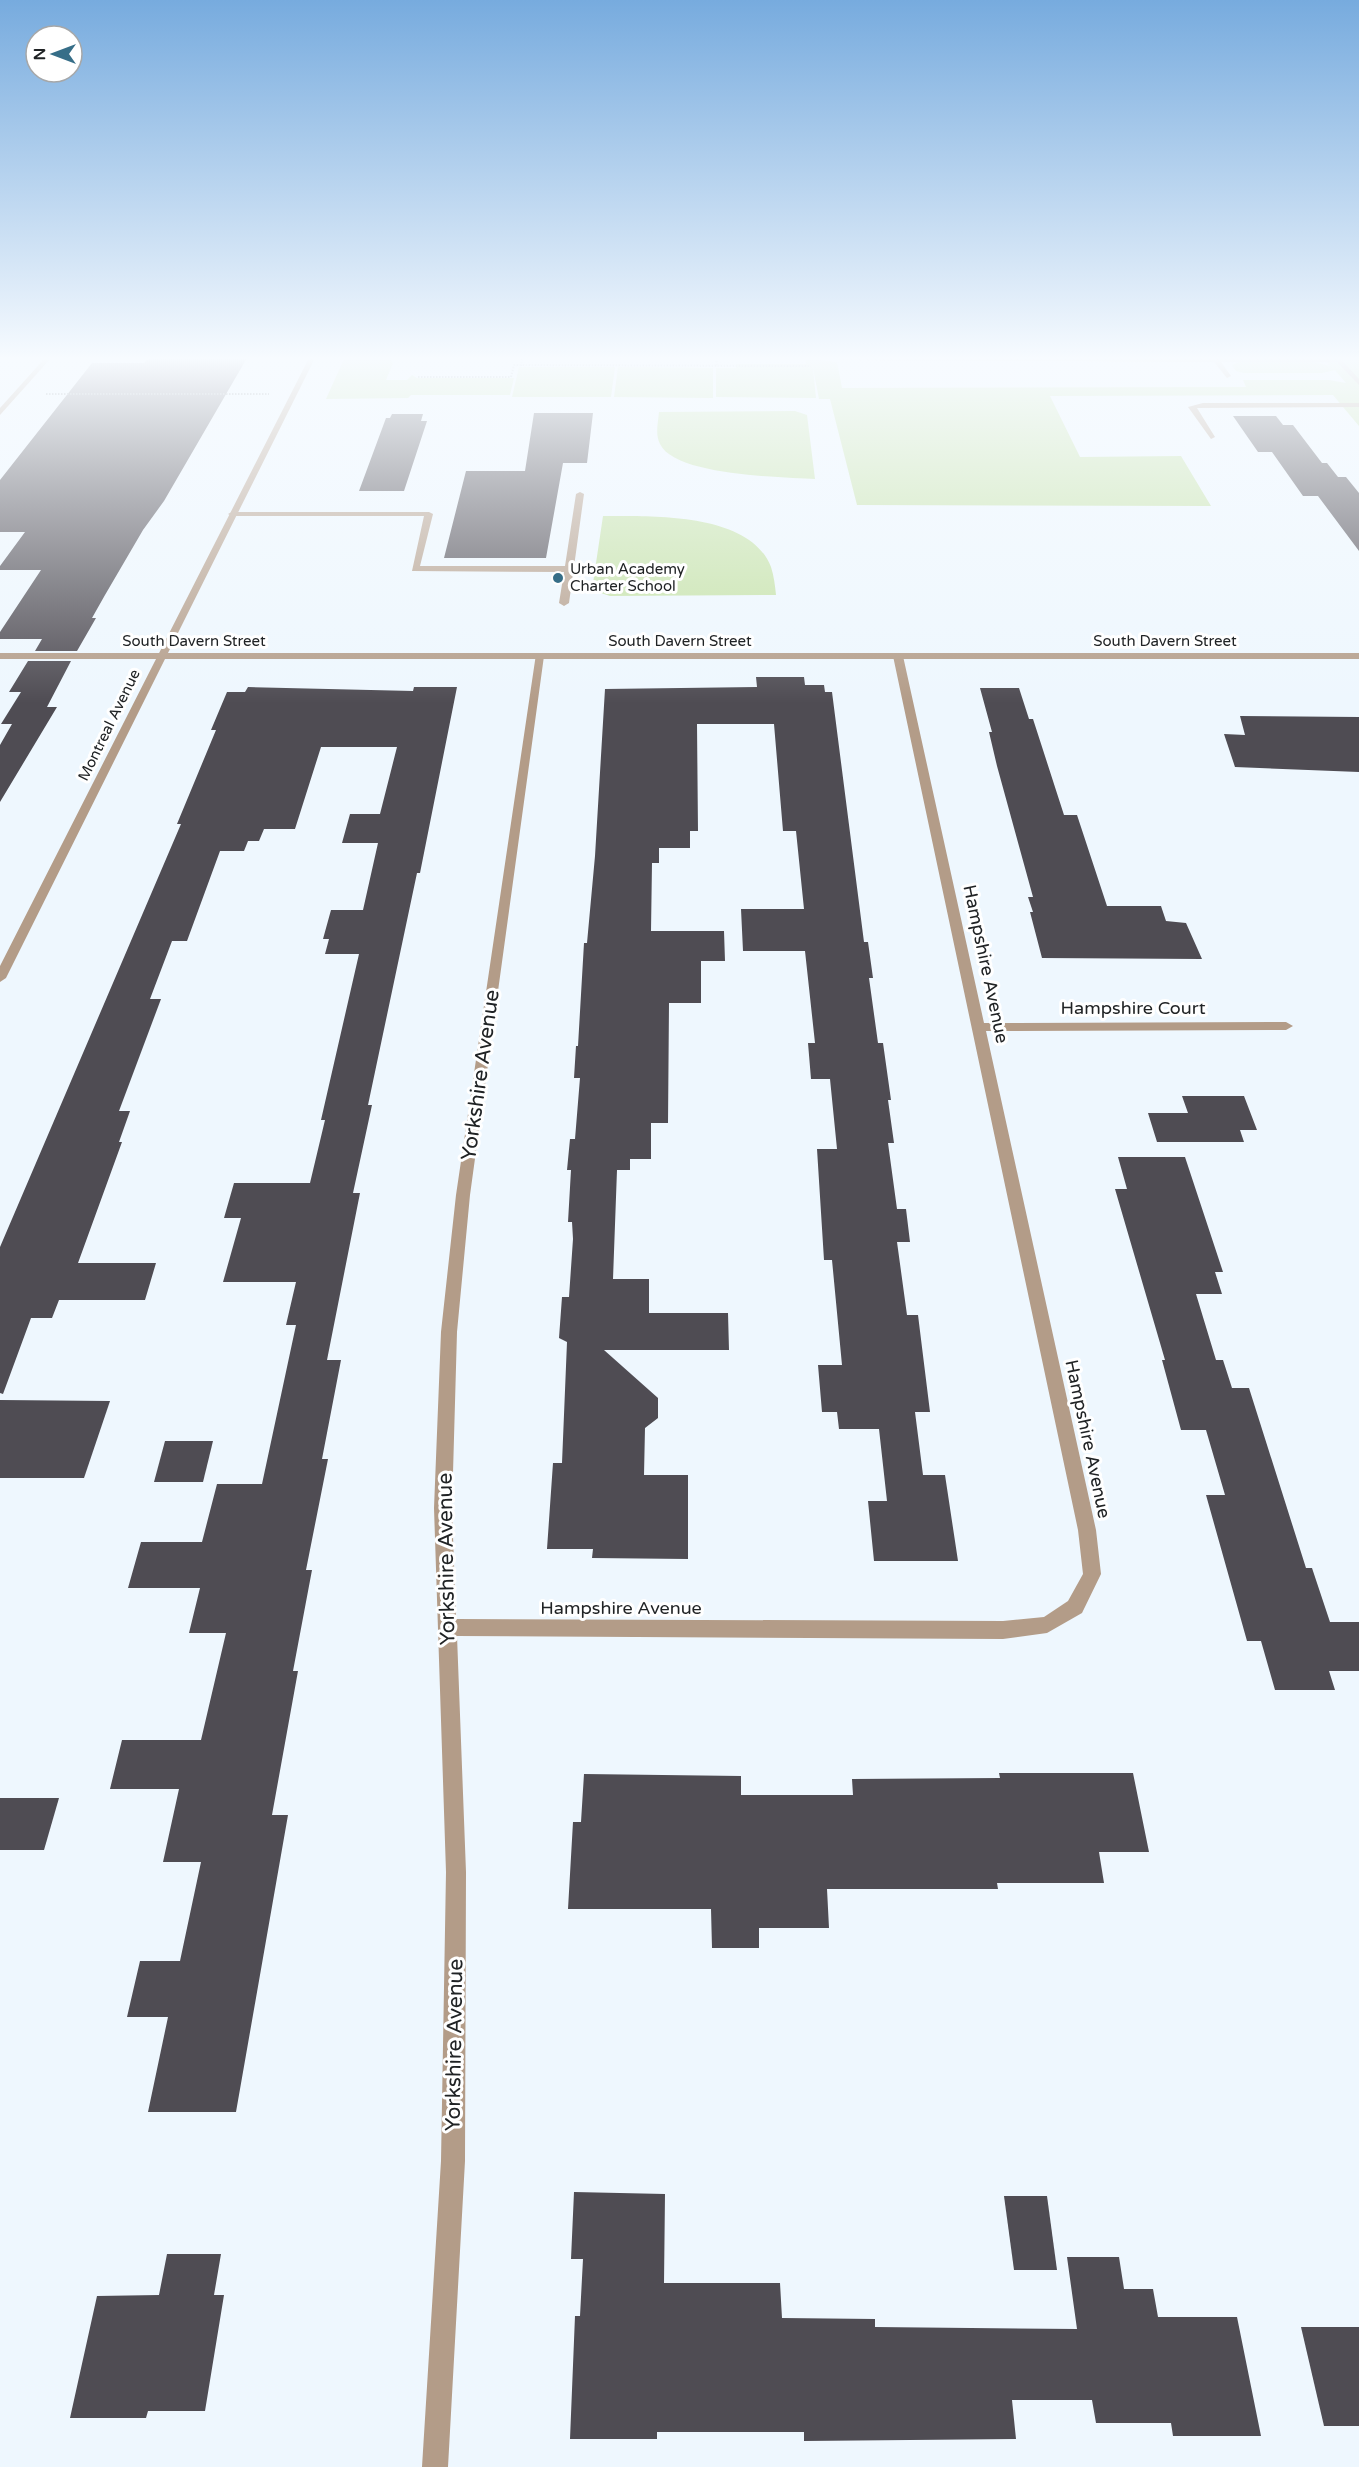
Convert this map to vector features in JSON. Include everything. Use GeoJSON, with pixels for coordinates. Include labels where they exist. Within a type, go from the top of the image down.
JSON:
{"type":"FeatureCollection","features":[{"type":"Feature","properties":{"kind":"street","name":"Montreal Avenue"},"geometry":{"type":"LineString","coordinates":[[0,978],[253,473]]}},
{"type":"Feature","properties":{"kind":"street"},"geometry":{"type":"LineString","coordinates":[[564,603],[580,494]]}},
{"type":"Feature","properties":{"kind":"street"},"geometry":{"type":"LineString","coordinates":[[232,514],[429,514],[414,569],[569,568]]}},
{"type":"Feature","properties":{"kind":"street","name":"South Davern Street"},"geometry":{"type":"LineString","coordinates":[[0,656],[1359,656]]}},
{"type":"Feature","properties":{"kind":"street","name":"Yorkshire Avenue"},"geometry":{"type":"LineString","coordinates":[[435,2467],[453,2161],[456,1872],[443,1508],[450,1321],[463,1195],[539,656]]}},
{"type":"Feature","properties":{"kind":"street","name":"Hampshire Avenue"},"geometry":{"type":"LineString","coordinates":[[446,1628],[1003,1629],[1047,1625],[1075,1607],[1092,1574],[1088,1530],[898,656]]}},
{"type":"Feature","properties":{"kind":"street","name":"Hampshire Court"},"geometry":{"type":"LineString","coordinates":[[980,1027],[1286,1026]]}},
{"type":"Feature","properties":{"kind":"green space"},"geometry":{"type":"Polygon","coordinates":[[[733,473],[814,473],[815,479],[733,473]]]}},
{"type":"Feature","properties":{"kind":"green space"},"geometry":{"type":"Polygon","coordinates":[[[849,473],[1191,473],[1211,506],[857,505],[849,473]]]}},
{"type":"Feature","properties":{"kind":"green space"},"geometry":{"type":"Polygon","coordinates":[[[603,516],[647,516],[697,521],[743,536],[760,549],[771,567],[776,595],[610,596],[592,590],[603,516]]]}},
{"type":"Feature","properties":{"kind":"building"},"geometry":{"type":"Polygon","coordinates":[[[5,473],[180,473],[105,595],[92,618],[96,618],[77,651],[35,651],[42,639],[0,639],[0,632],[41,570],[0,570],[0,566],[25,532],[0,532],[0,480],[5,473]]]}},
{"type":"Feature","properties":{"kind":"building"},"geometry":{"type":"Polygon","coordinates":[[[366,473],[410,473],[404,491],[359,491],[366,473]]]}},
{"type":"Feature","properties":{"kind":"building"},"geometry":{"type":"Polygon","coordinates":[[[465,473],[561,473],[546,558],[444,558],[465,473]]]}},
{"type":"Feature","properties":{"kind":"building"},"geometry":{"type":"Polygon","coordinates":[[[1287,473],[1335,473],[1338,477],[1346,477],[1359,493],[1359,551],[1318,496],[1303,496],[1287,473]]]}},
{"type":"Feature","properties":{"kind":"building"},"geometry":{"type":"Polygon","coordinates":[[[28,661],[71,661],[47,707],[57,707],[0,802],[0,745],[12,724],[1,724],[21,692],[9,692],[28,661]]]}},
{"type":"Feature","properties":{"kind":"building"},"geometry":{"type":"Polygon","coordinates":[[[756,677],[804,677],[805,685],[824,685],[825,692],[832,692],[864,942],[868,942],[873,978],[869,978],[878,1043],[883,1043],[891,1100],[888,1100],[894,1143],[888,1143],[897,1209],[906,1209],[910,1242],[897,1242],[907,1315],[918,1315],[930,1412],[915,1412],[923,1475],[945,1475],[958,1561],[874,1561],[868,1501],[887,1501],[879,1429],[839,1429],[837,1412],[822,1412],[818,1365],[842,1365],[832,1260],[824,1260],[817,1149],[837,1149],[830,1079],[811,1079],[808,1043],[815,1043],[805,951],[743,951],[741,909],[804,909],[796,831],[783,831],[774,724],[697,724],[698,831],[690,831],[690,848],[659,848],[659,863],[652,863],[651,931],[724,931],[725,961],[701,961],[701,1003],[669,1003],[668,1123],[651,1123],[651,1159],[630,1159],[630,1170],[617,1170],[613,1279],[649,1279],[649,1313],[728,1313],[729,1350],[604,1350],[658,1398],[658,1418],[645,1428],[644,1475],[688,1475],[688,1559],[592,1558],[593,1549],[547,1549],[553,1463],[562,1463],[567,1342],[559,1338],[562,1297],[569,1297],[573,1239],[572,1222],[568,1222],[571,1170],[567,1170],[570,1139],[575,1139],[580,1078],[574,1078],[576,1046],[578,1046],[584,943],[587,943],[595,856],[605,689],[757,687],[756,677]]]}},
{"type":"Feature","properties":{"kind":"building"},"geometry":{"type":"Polygon","coordinates":[[[248,687],[413,691],[414,687],[457,687],[420,873],[417,873],[368,1105],[372,1105],[353,1193],[360,1193],[327,1360],[341,1360],[322,1459],[328,1459],[306,1570],[312,1570],[293,1671],[298,1671],[272,1815],[288,1815],[236,2112],[148,2112],[168,2017],[127,2017],[140,1961],[180,1961],[201,1862],[163,1862],[179,1789],[110,1789],[122,1740],[201,1740],[226,1633],[189,1633],[200,1588],[128,1588],[141,1542],[202,1542],[217,1484],[262,1484],[296,1325],[286,1325],[296,1282],[223,1282],[241,1218],[224,1218],[234,1183],[310,1183],[325,1120],[321,1120],[359,954],[325,954],[329,939],[323,939],[331,910],[363,910],[378,843],[342,843],[350,814],[380,814],[397,747],[321,747],[295,829],[264,829],[259,841],[248,841],[244,851],[220,851],[187,941],[172,941],[150,999],[161,999],[119,1111],[130,1111],[119,1142],[122,1142],[78,1263],[156,1263],[145,1300],[59,1300],[52,1318],[31,1318],[3,1394],[0,1393],[0,1247],[181,824],[177,824],[216,730],[211,730],[227,692],[245,692],[248,687]]]}},
{"type":"Feature","properties":{"kind":"building"},"geometry":{"type":"Polygon","coordinates":[[[980,688],[1019,688],[1029,719],[1033,719],[1064,815],[1077,815],[1107,906],[1161,906],[1166,921],[1186,923],[1202,959],[1042,958],[1030,912],[1033,912],[1028,897],[1033,897],[997,766],[989,732],[992,732],[980,688]]]}},
{"type":"Feature","properties":{"kind":"building"},"geometry":{"type":"Polygon","coordinates":[[[1240,716],[1359,717],[1359,772],[1235,767],[1224,734],[1245,735],[1240,716]]]}},
{"type":"Feature","properties":{"kind":"building"},"geometry":{"type":"Polygon","coordinates":[[[1182,1096],[1244,1096],[1257,1130],[1240,1130],[1244,1142],[1157,1142],[1148,1113],[1188,1113],[1182,1096]]]}},
{"type":"Feature","properties":{"kind":"building"},"geometry":{"type":"Polygon","coordinates":[[[1118,1157],[1185,1157],[1223,1272],[1215,1272],[1222,1294],[1196,1294],[1216,1360],[1223,1360],[1232,1388],[1249,1388],[1306,1568],[1312,1568],[1330,1622],[1359,1622],[1359,1671],[1329,1671],[1335,1690],[1275,1690],[1261,1641],[1247,1641],[1206,1495],[1225,1495],[1206,1430],[1181,1430],[1162,1360],[1165,1360],[1115,1189],[1127,1189],[1118,1157]]]}},
{"type":"Feature","properties":{"kind":"building"},"geometry":{"type":"Polygon","coordinates":[[[0,1400],[110,1401],[84,1478],[0,1478],[0,1400]]]}},
{"type":"Feature","properties":{"kind":"building"},"geometry":{"type":"Polygon","coordinates":[[[165,1441],[213,1441],[203,1482],[154,1482],[165,1441]]]}},
{"type":"Feature","properties":{"kind":"building"},"geometry":{"type":"Polygon","coordinates":[[[999,1773],[1133,1773],[1149,1852],[1099,1852],[1104,1883],[997,1883],[998,1889],[827,1889],[829,1928],[759,1928],[759,1948],[712,1948],[711,1909],[568,1909],[573,1822],[581,1822],[584,1774],[741,1776],[741,1795],[853,1795],[852,1779],[1000,1778],[999,1773]]]}},
{"type":"Feature","properties":{"kind":"building"},"geometry":{"type":"Polygon","coordinates":[[[0,1798],[59,1798],[44,1850],[0,1850],[0,1798]]]}},
{"type":"Feature","properties":{"kind":"building"},"geometry":{"type":"Polygon","coordinates":[[[574,2192],[665,2194],[664,2283],[780,2283],[782,2318],[875,2319],[875,2327],[1077,2329],[1067,2257],[1119,2257],[1124,2289],[1153,2289],[1158,2317],[1237,2317],[1261,2436],[1173,2436],[1171,2423],[1096,2423],[1092,2400],[1012,2400],[1016,2439],[804,2441],[804,2432],[657,2432],[657,2439],[570,2439],[575,2316],[580,2316],[583,2259],[571,2259],[574,2192]]]}},
{"type":"Feature","properties":{"kind":"building"},"geometry":{"type":"Polygon","coordinates":[[[1004,2196],[1047,2196],[1057,2270],[1014,2270],[1004,2196]]]}},
{"type":"Feature","properties":{"kind":"building"},"geometry":{"type":"Polygon","coordinates":[[[167,2254],[221,2254],[214,2295],[224,2295],[205,2411],[148,2411],[146,2418],[70,2418],[97,2296],[159,2295],[167,2254]]]}},
{"type":"Feature","properties":{"kind":"building"},"geometry":{"type":"Polygon","coordinates":[[[1301,2327],[1359,2327],[1359,2426],[1324,2426],[1301,2327]]]}},
{"type":"Feature","properties":{"kind":"place","name":"Urban Academy Charter School"},"geometry":{"type":"Point","coordinates":[558,578]}}]}
